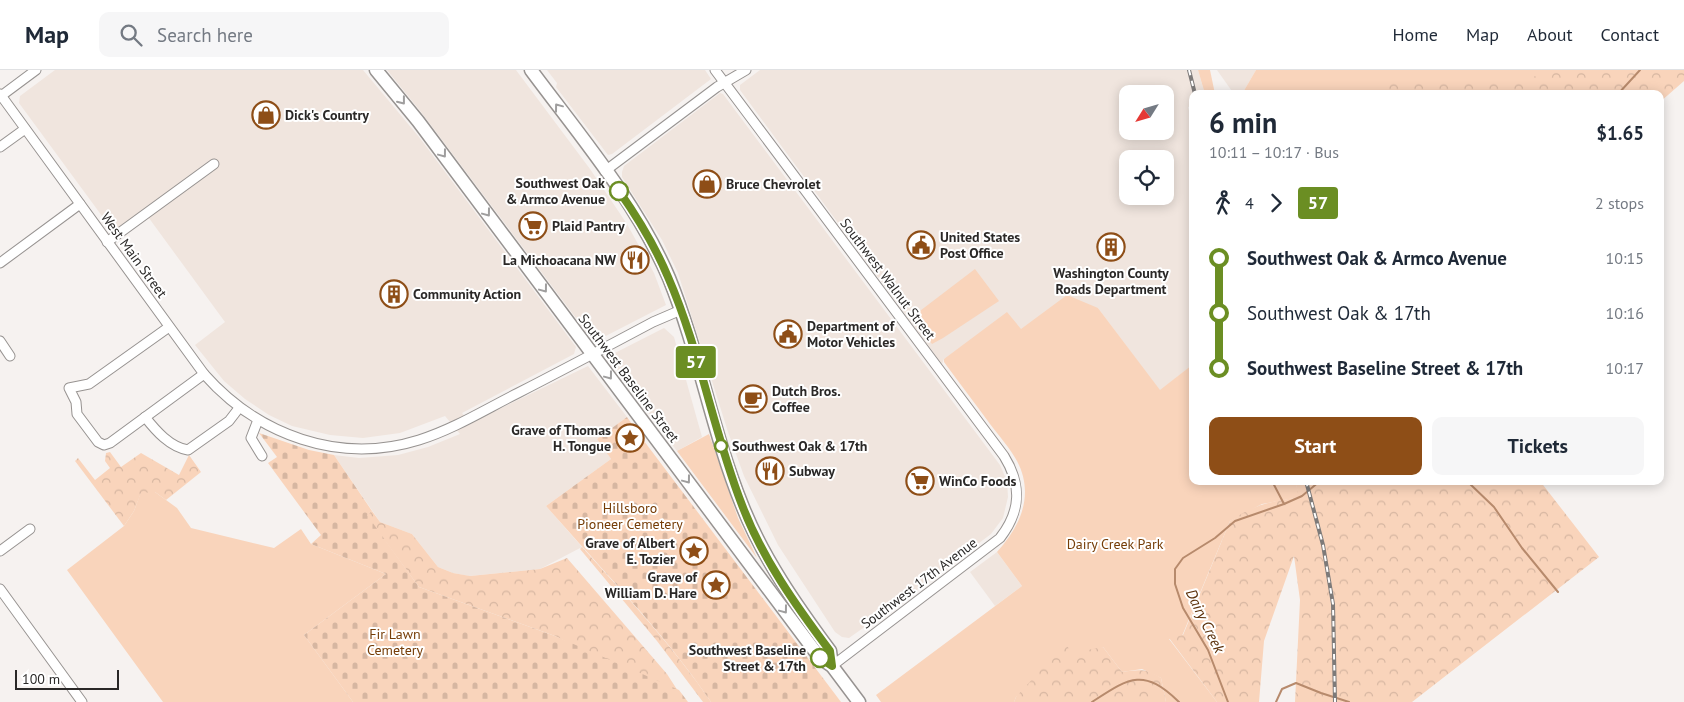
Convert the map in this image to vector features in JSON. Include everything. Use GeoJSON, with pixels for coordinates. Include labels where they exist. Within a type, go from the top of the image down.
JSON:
{"type":"FeatureCollection","features":[{"type":"Feature","properties":{"kind":"highway","name":"Southwest Baseline Street"},"geometry":{"type":"LineString","coordinates":[[376,70],[423,128],[820,658],[832,666],[859,702]]}},
{"type":"Feature","properties":{"kind":"highway"},"geometry":{"type":"LineString","coordinates":[[530,70],[605,171],[653,245],[681,310],[742,507],[776,573],[830,651],[832,666]]}},
{"type":"Feature","properties":{"kind":"street"},"geometry":{"type":"LineString","coordinates":[[1,95],[36,70]]}},
{"type":"Feature","properties":{"kind":"street","name":"Southwest Walnut Street"},"geometry":{"type":"LineString","coordinates":[[715,70],[1004,456],[1012,469],[1015,482],[1017,496],[1014,514]]}},
{"type":"Feature","properties":{"kind":"street"},"geometry":{"type":"LineString","coordinates":[[605,171],[725,83],[746,70]]}},
{"type":"Feature","properties":{"kind":"street","name":"West Main Street"},"geometry":{"type":"LineString","coordinates":[[1,95],[169,327],[217,389],[239,408],[258,420],[282,432],[315,443],[360,448],[392,446],[432,435],[459,424],[656,320],[681,310]]}},
{"type":"Feature","properties":{"kind":"street"},"geometry":{"type":"LineString","coordinates":[[0,147],[25,129]]}},
{"type":"Feature","properties":{"kind":"street"},"geometry":{"type":"LineString","coordinates":[[107,242],[214,164]]}},
{"type":"Feature","properties":{"kind":"street"},"geometry":{"type":"LineString","coordinates":[[0,264],[80,204]]}},
{"type":"Feature","properties":{"kind":"street"},"geometry":{"type":"LineString","coordinates":[[169,327],[89,384],[69,388],[76,402],[78,414],[98,442],[104,445],[110,443],[204,374]]}},
{"type":"Feature","properties":{"kind":"street"},"geometry":{"type":"LineString","coordinates":[[0,342],[10,356]]}},
{"type":"Feature","properties":{"kind":"street"},"geometry":{"type":"LineString","coordinates":[[146,417],[158,433],[183,449],[188,450],[229,421],[239,408]]}},
{"type":"Feature","properties":{"kind":"street"},"geometry":{"type":"LineString","coordinates":[[258,420],[251,438],[262,456]]}},
{"type":"Feature","properties":{"kind":"street","name":"Southwest 17th Avenue"},"geometry":{"type":"LineString","coordinates":[[832,666],[995,543],[1006,530],[1014,514]]}},
{"type":"Feature","properties":{"kind":"street"},"geometry":{"type":"LineString","coordinates":[[0,551],[30,529]]}},
{"type":"Feature","properties":{"kind":"street"},"geometry":{"type":"LineString","coordinates":[[0,589],[82,702]]}},
{"type":"Feature","properties":{"kind":"shaded area"},"geometry":{"type":"Polygon","coordinates":[[[55,70],[363,70],[419,137],[576,347],[574,354],[462,413],[470,423],[588,366],[627,417],[597,439],[611,459],[546,506],[582,547],[540,569],[469,576],[453,573],[438,567],[412,534],[380,522],[334,455],[359,458],[398,455],[428,447],[460,434],[445,416],[400,433],[363,438],[330,435],[292,426],[269,415],[245,399],[224,381],[195,345],[225,322],[143,210],[113,231],[19,103],[20,96],[55,70]]]}},
{"type":"Feature","properties":{"kind":"shaded area"},"geometry":{"type":"Polygon","coordinates":[[[387,70],[516,70],[590,169],[627,224],[654,273],[666,305],[594,342],[421,112],[387,70]]]}},
{"type":"Feature","properties":{"kind":"shaded area"},"geometry":{"type":"Polygon","coordinates":[[[547,70],[705,70],[711,79],[612,154],[608,155],[556,87],[557,83],[547,70]]]}},
{"type":"Feature","properties":{"kind":"shaded area"},"geometry":{"type":"Polygon","coordinates":[[[760,70],[1198,70],[1204,90],[1189,90],[1188,107],[1189,367],[1160,391],[1098,308],[1021,330],[944,359],[942,364],[740,90],[740,85],[760,70]]]}},
{"type":"Feature","properties":{"kind":"shaded area"},"geometry":{"type":"Polygon","coordinates":[[[1217,70],[1256,70],[1244,90],[1231,90],[1217,70]]]}},
{"type":"Feature","properties":{"kind":"shaded area"},"geometry":{"type":"Polygon","coordinates":[[[720,93],[723,94],[1000,465],[1007,481],[1008,497],[1003,518],[991,534],[849,638],[842,637],[835,632],[778,545],[744,476],[728,432],[678,273],[662,240],[622,177],[624,166],[720,93]]]}},
{"type":"Feature","properties":{"kind":"shaded area"},"geometry":{"type":"Polygon","coordinates":[[[664,328],[674,337],[702,437],[677,451],[607,357],[664,328]]]}},
{"type":"Feature","properties":{"kind":"shaded area"},"geometry":{"type":"Polygon","coordinates":[[[997,552],[1022,586],[995,606],[970,572],[997,552]]]}},
{"type":"Feature","properties":{"kind":"green space"},"geometry":{"type":"Polygon","coordinates":[[[1198,70],[1210,70],[1214,90],[1204,90],[1198,70]]]}},
{"type":"Feature","properties":{"kind":"green space"},"geometry":{"type":"Polygon","coordinates":[[[1256,70],[1624,70],[1592,90],[1244,90],[1256,70]]]}},
{"type":"Feature","properties":{"kind":"green space"},"geometry":{"type":"Polygon","coordinates":[[[1558,70],[1684,70],[1684,81],[1664,98],[1664,90],[1378,90],[1396,78],[1457,82],[1514,82],[1558,70]]]}},
{"type":"Feature","properties":{"kind":"green space"},"geometry":{"type":"Polygon","coordinates":[[[975,269],[999,301],[932,344],[912,317],[975,269]]]}},
{"type":"Feature","properties":{"kind":"green space","name":"Dairy Creek Park"},"geometry":{"type":"Polygon","coordinates":[[[1067,295],[1098,308],[1160,390],[1189,367],[1189,485],[1296,485],[1300,497],[1262,504],[1230,521],[1182,636],[1169,639],[1217,702],[1166,702],[1161,678],[1142,669],[1122,672],[1103,647],[1016,697],[1014,702],[881,702],[876,695],[1022,586],[997,552],[1012,532],[1022,510],[1025,486],[1022,474],[1011,451],[944,362],[944,359],[1007,312],[1021,329],[1067,295]]]}},
{"type":"Feature","properties":{"kind":"green space","name":"Hillsboro Pioneer Cemetery"},"geometry":{"type":"Polygon","coordinates":[[[627,417],[841,702],[711,702],[673,650],[632,601],[546,506],[611,459],[597,439],[627,417]]]}},
{"type":"Feature","properties":{"kind":"green space","name":"Fir Lawn Cemetery"},"geometry":{"type":"Polygon","coordinates":[[[259,433],[309,450],[334,455],[372,511],[367,515],[419,587],[555,636],[679,690],[688,702],[353,702],[304,635],[386,574],[311,544],[321,535],[268,463],[277,457],[259,433]]]}},
{"type":"Feature","properties":{"kind":"green space"},"geometry":{"type":"Polygon","coordinates":[[[709,434],[738,518],[757,558],[677,451],[709,434]]]}},
{"type":"Feature","properties":{"kind":"green space"},"geometry":{"type":"Polygon","coordinates":[[[110,452],[121,467],[141,453],[179,475],[189,455],[201,472],[166,500],[155,492],[141,493],[134,511],[124,526],[75,461],[78,458],[95,480],[110,468],[105,461],[106,453],[110,452]]]}},
{"type":"Feature","properties":{"kind":"green space"},"geometry":{"type":"Polygon","coordinates":[[[1296,485],[1543,485],[1599,557],[1412,702],[1295,702],[1300,600],[1294,556],[1264,641],[1259,702],[1217,702],[1169,638],[1183,635],[1230,521],[1263,504],[1299,497],[1296,485]]]}},
{"type":"Feature","properties":{"kind":"green space"},"geometry":{"type":"Polygon","coordinates":[[[141,492],[155,492],[177,508],[191,528],[274,548],[301,529],[311,544],[386,574],[304,635],[353,702],[163,702],[67,570],[124,526],[134,511],[141,492]]]}},
{"type":"Feature","properties":{"kind":"green space"},"geometry":{"type":"Polygon","coordinates":[[[372,511],[380,522],[412,534],[438,567],[453,573],[470,576],[540,569],[567,558],[667,674],[685,702],[555,636],[419,587],[366,515],[372,511]]]}},
{"type":"Feature","properties":{"kind":"green space"},"geometry":{"type":"Polygon","coordinates":[[[582,547],[633,603],[711,702],[703,702],[657,641],[580,549],[582,547]]]}},
{"type":"Feature","properties":{"kind":"green space"},"geometry":{"type":"Polygon","coordinates":[[[1065,643],[1072,653],[1103,647],[1122,672],[1142,670],[1161,678],[1166,702],[1014,702],[1016,697],[1065,643]]]}},
{"type":"Feature","properties":{"kind":"waterway","name":"Dairy Creek"},"geometry":{"type":"LineString","coordinates":[[1622,90],[1640,70]]}},
{"type":"Feature","properties":{"kind":"waterway"},"geometry":{"type":"LineString","coordinates":[[1274,485],[1284,504]]}},
{"type":"Feature","properties":{"kind":"waterway","name":"Dairy Creek"},"geometry":{"type":"LineString","coordinates":[[1228,702],[1208,650],[1183,608],[1175,584],[1175,569],[1183,558],[1215,538],[1235,521],[1302,496],[1315,485]]}},
{"type":"Feature","properties":{"kind":"waterway"},"geometry":{"type":"LineString","coordinates":[[1471,485],[1494,507],[1522,548],[1558,592]]}},
{"type":"Feature","properties":{"kind":"waterway","name":"Dairy Creek"},"geometry":{"type":"LineString","coordinates":[[1092,702],[1116,687],[1136,680],[1145,680],[1155,684],[1179,702]]}},
{"type":"Feature","properties":{"kind":"waterway"},"geometry":{"type":"LineString","coordinates":[[1276,702],[1282,689],[1296,683],[1349,702]]}},
{"type":"Feature","properties":{"kind":"railway"},"geometry":{"type":"LineString","coordinates":[[1189,70],[1194,90]]}},
{"type":"Feature","properties":{"kind":"railway"},"geometry":{"type":"LineString","coordinates":[[1307,485],[1323,545],[1333,604],[1335,702]]}},
{"type":"Feature","properties":{"kind":"bus line","name":"57"},"geometry":{"type":"LineString","coordinates":[[619,191],[653,245],[681,310],[714,422],[742,507],[776,573],[830,651],[832,666],[820,658]]}},
{"type":"Feature","properties":{"kind":"place","name":"Dick's Country"},"geometry":{"type":"Point","coordinates":[266,115]}},
{"type":"Feature","properties":{"kind":"place","name":"Bruce Chevrolet"},"geometry":{"type":"Point","coordinates":[707,184]}},
{"type":"Feature","properties":{"kind":"place","name":"Southwest Oak & Armco Avenue"},"geometry":{"type":"Point","coordinates":[619,191]}},
{"type":"Feature","properties":{"kind":"place","name":"Plaid Pantry"},"geometry":{"type":"Point","coordinates":[533,226]}},
{"type":"Feature","properties":{"kind":"place","name":"United States Post Office"},"geometry":{"type":"Point","coordinates":[921,245]}},
{"type":"Feature","properties":{"kind":"place","name":"Washington County Roads Department"},"geometry":{"type":"Point","coordinates":[1111,247]}},
{"type":"Feature","properties":{"kind":"place","name":"La Michoacana NW"},"geometry":{"type":"Point","coordinates":[635,260]}},
{"type":"Feature","properties":{"kind":"place","name":"Community Action"},"geometry":{"type":"Point","coordinates":[394,294]}},
{"type":"Feature","properties":{"kind":"place","name":"Department of Motor Vehicles"},"geometry":{"type":"Point","coordinates":[788,334]}},
{"type":"Feature","properties":{"kind":"place","name":"Dutch Bros. Coffee"},"geometry":{"type":"Point","coordinates":[753,399]}},
{"type":"Feature","properties":{"kind":"place","name":"Grave of Thomas H. Tongue"},"geometry":{"type":"Point","coordinates":[630,438]}},
{"type":"Feature","properties":{"kind":"place","name":"Southwest Oak & 17th"},"geometry":{"type":"Point","coordinates":[721,446]}},
{"type":"Feature","properties":{"kind":"place","name":"Subway"},"geometry":{"type":"Point","coordinates":[770,471]}},
{"type":"Feature","properties":{"kind":"place","name":"WinCo Foods"},"geometry":{"type":"Point","coordinates":[920,481]}},
{"type":"Feature","properties":{"kind":"place","name":"Grave of Albert E. Tozier"},"geometry":{"type":"Point","coordinates":[694,551]}},
{"type":"Feature","properties":{"kind":"place","name":"Grave of William D. Hare"},"geometry":{"type":"Point","coordinates":[716,585]}},
{"type":"Feature","properties":{"kind":"place","name":"Southwest Baseline Street & 17th"},"geometry":{"type":"Point","coordinates":[820,658]}}]}
